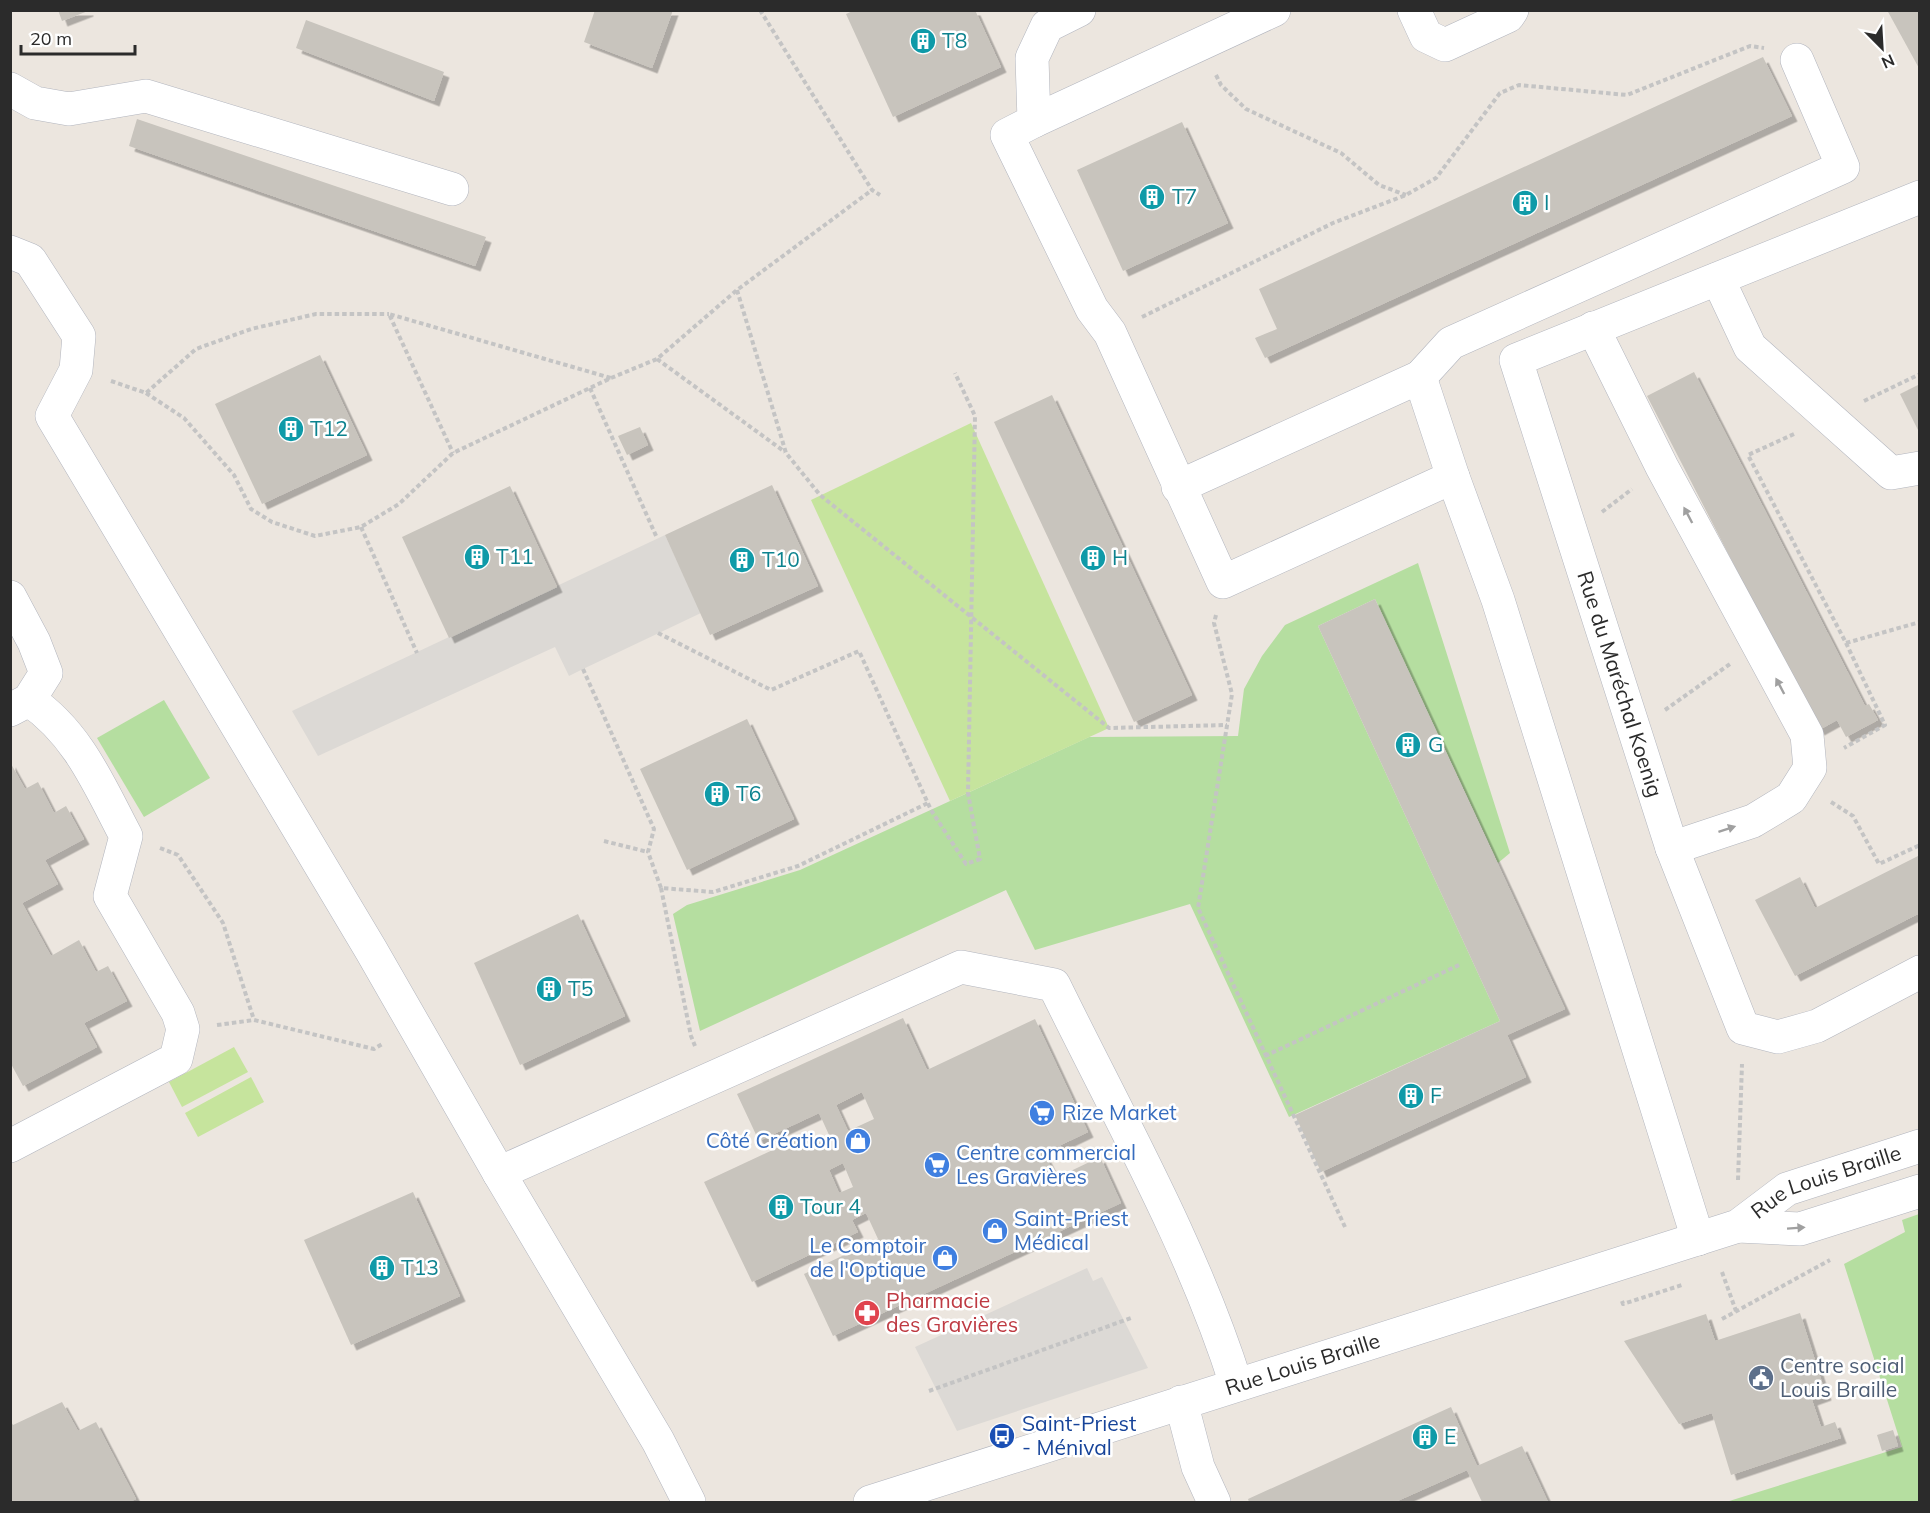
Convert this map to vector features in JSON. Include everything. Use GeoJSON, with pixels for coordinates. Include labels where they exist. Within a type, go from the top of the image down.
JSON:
{"type":"FeatureCollection","features":[{"type":"Feature","properties":{"kind":"street"},"geometry":{"type":"LineString","coordinates":[[1034,121],[1032,58],[1047,26],[1079,10]]}},
{"type":"Feature","properties":{"kind":"street"},"geometry":{"type":"LineString","coordinates":[[1274,10],[1007,135],[1092,309],[1110,333],[1223,582],[1453,477]]}},
{"type":"Feature","properties":{"kind":"street"},"geometry":{"type":"LineString","coordinates":[[1414,10],[1426,36],[1445,45],[1508,16],[1512,10]]}},
{"type":"Feature","properties":{"kind":"street"},"geometry":{"type":"LineString","coordinates":[[1178,487],[1420,377],[1451,343],[1843,167],[1797,60]]}},
{"type":"Feature","properties":{"kind":"street"},"geometry":{"type":"LineString","coordinates":[[10,89],[35,103],[69,109],[146,96],[452,189]]}},
{"type":"Feature","properties":{"kind":"street","name":"Rue du Maréchal Koenig"},"geometry":{"type":"LineString","coordinates":[[1743,1028],[1672,848],[1516,360],[1920,197]]}},
{"type":"Feature","properties":{"kind":"street"},"geometry":{"type":"LineString","coordinates":[[10,252],[30,260],[79,336],[76,370],[52,416],[658,1441],[689,1503]]}},
{"type":"Feature","properties":{"kind":"street"},"geometry":{"type":"LineString","coordinates":[[1718,279],[1750,347],[1891,473],[1920,468]]}},
{"type":"Feature","properties":{"kind":"street"},"geometry":{"type":"LineString","coordinates":[[1593,328],[1662,467],[1807,735],[1806,775],[1791,798],[1753,821],[1672,848]]}},
{"type":"Feature","properties":{"kind":"street"},"geometry":{"type":"LineString","coordinates":[[1420,377],[1453,477],[1498,600],[1698,1239]]}},
{"type":"Feature","properties":{"kind":"street"},"geometry":{"type":"LineString","coordinates":[[10,597],[34,642],[46,673],[20,705],[44,710],[77,744],[126,836],[110,896],[178,1013],[183,1029],[176,1059],[10,1146]]}},
{"type":"Feature","properties":{"kind":"street"},"geometry":{"type":"LineString","coordinates":[[499,1173],[962,967],[1054,985],[1169,1219],[1224,1345],[1236,1384]]}},
{"type":"Feature","properties":{"kind":"street"},"geometry":{"type":"LineString","coordinates":[[1743,1028],[1778,1037],[1817,1026],[1920,972]]}},
{"type":"Feature","properties":{"kind":"street","name":"Rue Louis Braille"},"geometry":{"type":"LineString","coordinates":[[870,1503],[1236,1384],[1738,1226],[1787,1189],[1920,1146]]}},
{"type":"Feature","properties":{"kind":"street","name":"Rue Louis Braille"},"geometry":{"type":"LineString","coordinates":[[1738,1226],[1800,1229],[1920,1191]]}},
{"type":"Feature","properties":{"kind":"street"},"geometry":{"type":"LineString","coordinates":[[1181,1402],[1198,1467],[1214,1503]]}},
{"type":"Feature","properties":{"kind":"path"},"geometry":{"type":"LineString","coordinates":[[760,10],[872,190],[880,195]]}},
{"type":"Feature","properties":{"kind":"path"},"geometry":{"type":"LineString","coordinates":[[1202,44],[1221,85],[1246,109],[1341,153],[1378,185],[1406,195]]}},
{"type":"Feature","properties":{"kind":"path"},"geometry":{"type":"LineString","coordinates":[[1110,333],[1333,223],[1406,195],[1436,178],[1500,93],[1519,85],[1627,95],[1750,46],[1777,50],[1797,60]]}},
{"type":"Feature","properties":{"kind":"path"},"geometry":{"type":"LineString","coordinates":[[76,370],[146,393],[184,418],[234,476],[251,509],[272,522],[315,536],[361,527],[399,504],[453,453],[611,378],[657,359],[737,290],[872,190]]}},
{"type":"Feature","properties":{"kind":"path"},"geometry":{"type":"LineString","coordinates":[[737,290],[786,453]]}},
{"type":"Feature","properties":{"kind":"path"},"geometry":{"type":"LineString","coordinates":[[146,393],[196,349],[251,329],[316,314],[389,314],[611,378]]}},
{"type":"Feature","properties":{"kind":"path"},"geometry":{"type":"LineString","coordinates":[[389,314],[453,453]]}},
{"type":"Feature","properties":{"kind":"path"},"geometry":{"type":"LineString","coordinates":[[657,359],[786,453],[820,495],[1110,728],[1227,725]]}},
{"type":"Feature","properties":{"kind":"path"},"geometry":{"type":"LineString","coordinates":[[658,633],[771,690],[860,651],[928,803],[966,864],[980,859],[968,793],[975,416],[955,373]]}},
{"type":"Feature","properties":{"kind":"path"},"geometry":{"type":"LineString","coordinates":[[1920,374],[1748,455],[1846,643],[1885,725],[1806,775],[1853,816],[1879,864],[1920,845]]}},
{"type":"Feature","properties":{"kind":"path"},"geometry":{"type":"LineString","coordinates":[[590,388],[657,538]]}},
{"type":"Feature","properties":{"kind":"path"},"geometry":{"type":"LineString","coordinates":[[1573,534],[1662,467]]}},
{"type":"Feature","properties":{"kind":"path"},"geometry":{"type":"LineString","coordinates":[[361,527],[417,653]]}},
{"type":"Feature","properties":{"kind":"path"},"geometry":{"type":"LineString","coordinates":[[1223,582],[1214,623],[1232,694],[1198,908],[1345,1227]]}},
{"type":"Feature","properties":{"kind":"path"},"geometry":{"type":"LineString","coordinates":[[1846,643],[1920,622]]}},
{"type":"Feature","properties":{"kind":"path"},"geometry":{"type":"LineString","coordinates":[[1635,732],[1757,644]]}},
{"type":"Feature","properties":{"kind":"path"},"geometry":{"type":"LineString","coordinates":[[583,669],[654,829],[648,852],[661,888],[691,1036],[710,1078]]}},
{"type":"Feature","properties":{"kind":"path"},"geometry":{"type":"LineString","coordinates":[[661,888],[713,892],[798,866],[928,803]]}},
{"type":"Feature","properties":{"kind":"path"},"geometry":{"type":"LineString","coordinates":[[126,836],[178,855],[223,923],[254,1020]]}},
{"type":"Feature","properties":{"kind":"path"},"geometry":{"type":"LineString","coordinates":[[604,842],[648,852]]}},
{"type":"Feature","properties":{"kind":"path"},"geometry":{"type":"LineString","coordinates":[[1265,1056],[1459,965]]}},
{"type":"Feature","properties":{"kind":"path"},"geometry":{"type":"LineString","coordinates":[[183,1029],[254,1020],[374,1049],[415,1027]]}},
{"type":"Feature","properties":{"kind":"path"},"geometry":{"type":"LineString","coordinates":[[1738,1226],[1743,1028]]}},
{"type":"Feature","properties":{"kind":"path"},"geometry":{"type":"LineString","coordinates":[[1722,1318],[1838,1256]]}},
{"type":"Feature","properties":{"kind":"path"},"geometry":{"type":"LineString","coordinates":[[1722,1272],[1736,1311]]}},
{"type":"Feature","properties":{"kind":"path"},"geometry":{"type":"LineString","coordinates":[[929,1391],[1131,1318]]}},
{"type":"Feature","properties":{"kind":"green space"},"geometry":{"type":"Polygon","coordinates":[[[971,423],[1109,728],[950,801],[811,500],[971,423]]]}},
{"type":"Feature","properties":{"kind":"green space"},"geometry":{"type":"Polygon","coordinates":[[[1418,563],[1510,853],[1498,863],[1375,599],[1318,626],[1500,1021],[1289,1117],[1190,904],[1035,950],[1006,890],[700,1031],[673,914],[687,905],[800,870],[1089,737],[1238,736],[1244,689],[1262,656],[1285,625],[1418,563]]]}},
{"type":"Feature","properties":{"kind":"green space"},"geometry":{"type":"Polygon","coordinates":[[[164,700],[210,778],[144,817],[97,738],[164,700]]]}},
{"type":"Feature","properties":{"kind":"green space"},"geometry":{"type":"Polygon","coordinates":[[[234,1047],[248,1072],[182,1107],[169,1082],[234,1047]]]}},
{"type":"Feature","properties":{"kind":"green space"},"geometry":{"type":"Polygon","coordinates":[[[251,1077],[264,1102],[198,1137],[185,1113],[251,1077]]]}},
{"type":"Feature","properties":{"kind":"green space"},"geometry":{"type":"Polygon","coordinates":[[[1919,1214],[1919,1502],[1726,1502],[1902,1447],[1844,1264],[1905,1232],[1902,1220],[1919,1214]]]}},
{"type":"Feature","properties":{"kind":"shaded area"},"geometry":{"type":"Polygon","coordinates":[[[665,535],[701,613],[569,676],[555,647],[318,756],[292,711],[665,535]]]}},
{"type":"Feature","properties":{"kind":"shaded area"},"geometry":{"type":"Polygon","coordinates":[[[1087,1268],[1093,1281],[1102,1277],[1148,1368],[957,1431],[915,1347],[1087,1268]]]}},
{"type":"Feature","properties":{"kind":"building"},"geometry":{"type":"Polygon","coordinates":[[[58,10],[88,10],[88,11],[62,21],[58,10]]]}},
{"type":"Feature","properties":{"kind":"building"},"geometry":{"type":"Polygon","coordinates":[[[595,10],[673,10],[652,68],[584,42],[595,10]]]}},
{"type":"Feature","properties":{"kind":"building","name":"T8"},"geometry":{"type":"Polygon","coordinates":[[[855,10],[975,10],[1001,67],[893,117],[846,14],[855,10]]]}},
{"type":"Feature","properties":{"kind":"building"},"geometry":{"type":"Polygon","coordinates":[[[1887,10],[1920,10],[1920,70],[1887,10]]]}},
{"type":"Feature","properties":{"kind":"building"},"geometry":{"type":"Polygon","coordinates":[[[306,20],[444,72],[434,101],[296,48],[306,20]]]}},
{"type":"Feature","properties":{"kind":"building","name":"I"},"geometry":{"type":"Polygon","coordinates":[[[1763,57],[1792,116],[1265,358],[1255,338],[1277,329],[1259,289],[1763,57]]]}},
{"type":"Feature","properties":{"kind":"building"},"geometry":{"type":"Polygon","coordinates":[[[137,119],[486,237],[475,266],[129,146],[137,119]]]}},
{"type":"Feature","properties":{"kind":"building","name":"T7"},"geometry":{"type":"Polygon","coordinates":[[[1182,122],[1228,223],[1123,271],[1077,170],[1182,122]]]}},
{"type":"Feature","properties":{"kind":"building","name":"T12"},"geometry":{"type":"Polygon","coordinates":[[[320,355],[367,455],[262,504],[215,404],[320,355]]]}},
{"type":"Feature","properties":{"kind":"building"},"geometry":{"type":"Polygon","coordinates":[[[1694,372],[1865,706],[1869,704],[1878,720],[1846,737],[1837,720],[1819,730],[1647,396],[1694,372]]]}},
{"type":"Feature","properties":{"kind":"building"},"geometry":{"type":"Polygon","coordinates":[[[1920,384],[1920,434],[1900,394],[1920,384]]]}},
{"type":"Feature","properties":{"kind":"building","name":"H"},"geometry":{"type":"Polygon","coordinates":[[[1052,395],[1192,695],[1134,722],[994,422],[1052,395]]]}},
{"type":"Feature","properties":{"kind":"building"},"geometry":{"type":"Polygon","coordinates":[[[640,427],[648,445],[627,455],[618,436],[640,427]]]}},
{"type":"Feature","properties":{"kind":"building","name":"T10"},"geometry":{"type":"Polygon","coordinates":[[[772,485],[818,586],[710,635],[665,535],[772,485]]]}},
{"type":"Feature","properties":{"kind":"building","name":"T11"},"geometry":{"type":"Polygon","coordinates":[[[510,486],[557,587],[449,638],[402,537],[510,486]]]}},
{"type":"Feature","properties":{"kind":"building","name":"G"},"geometry":{"type":"Polygon","coordinates":[[[1375,599],[1565,1009],[1507,1035],[1526,1077],[1321,1172],[1295,1115],[1500,1021],[1318,626],[1375,599]]]}},
{"type":"Feature","properties":{"kind":"building","name":"T6"},"geometry":{"type":"Polygon","coordinates":[[[747,719],[794,819],[687,870],[640,769],[747,719]]]}},
{"type":"Feature","properties":{"kind":"building"},"geometry":{"type":"Polygon","coordinates":[[[10,762],[25,789],[38,782],[54,813],[66,806],[84,839],[45,860],[58,884],[22,903],[51,956],[79,940],[96,972],[108,966],[127,1001],[84,1023],[97,1047],[23,1086],[10,1062],[10,762]]]}},
{"type":"Feature","properties":{"kind":"building"},"geometry":{"type":"Polygon","coordinates":[[[1920,855],[1920,913],[1795,976],[1755,900],[1800,877],[1815,908],[1920,855]]]}},
{"type":"Feature","properties":{"kind":"building","name":"T5"},"geometry":{"type":"Polygon","coordinates":[[[578,914],[625,1016],[520,1065],[474,963],[578,914]]]}},
{"type":"Feature","properties":{"kind":"building"},"geometry":{"type":"Polygon","coordinates":[[[903,1018],[927,1070],[1035,1019],[1088,1132],[1044,1153],[1056,1178],[1100,1157],[1121,1203],[833,1336],[804,1274],[878,1239],[866,1213],[852,1220],[858,1232],[752,1282],[704,1182],[811,1132],[817,1144],[830,1137],[819,1113],[759,1141],[737,1094],[903,1018]],[[862,1092],[836,1105],[848,1131],[874,1119],[862,1092]],[[843,1163],[829,1170],[839,1193],[853,1187],[843,1163]]]}},
{"type":"Feature","properties":{"kind":"building","name":"T13"},"geometry":{"type":"Polygon","coordinates":[[[413,1192],[460,1296],[351,1345],[304,1240],[413,1192]]]}},
{"type":"Feature","properties":{"kind":"building","name":"Centre social Louis Braille"},"geometry":{"type":"Polygon","coordinates":[[[1800,1313],[1826,1395],[1812,1400],[1821,1427],[1835,1422],[1841,1438],[1731,1475],[1712,1413],[1679,1424],[1624,1341],[1706,1314],[1715,1341],[1800,1313]]]}},
{"type":"Feature","properties":{"kind":"building"},"geometry":{"type":"Polygon","coordinates":[[[62,1402],[78,1431],[96,1422],[136,1499],[129,1502],[10,1502],[10,1420],[13,1425],[62,1402]]]}},
{"type":"Feature","properties":{"kind":"building","name":"E"},"geometry":{"type":"Polygon","coordinates":[[[1451,1407],[1477,1466],[1522,1446],[1548,1502],[1482,1502],[1467,1470],[1395,1502],[1249,1502],[1248,1499],[1451,1407]]]}},
{"type":"Feature","properties":{"kind":"building"},"geometry":{"type":"Polygon","coordinates":[[[1893,1430],[1898,1446],[1882,1451],[1877,1435],[1893,1430]]]}},
{"type":"Feature","properties":{"kind":"place","name":"T8"},"geometry":{"type":"Point","coordinates":[923,41]}},
{"type":"Feature","properties":{"kind":"place","name":"T7"},"geometry":{"type":"Point","coordinates":[1152,197]}},
{"type":"Feature","properties":{"kind":"place","name":"I"},"geometry":{"type":"Point","coordinates":[1525,203]}},
{"type":"Feature","properties":{"kind":"place","name":"T12"},"geometry":{"type":"Point","coordinates":[291,429]}},
{"type":"Feature","properties":{"kind":"place","name":"T11"},"geometry":{"type":"Point","coordinates":[477,557]}},
{"type":"Feature","properties":{"kind":"place","name":"H"},"geometry":{"type":"Point","coordinates":[1093,558]}},
{"type":"Feature","properties":{"kind":"place","name":"T10"},"geometry":{"type":"Point","coordinates":[742,560]}},
{"type":"Feature","properties":{"kind":"place","name":"G"},"geometry":{"type":"Point","coordinates":[1408,745]}},
{"type":"Feature","properties":{"kind":"place","name":"T6"},"geometry":{"type":"Point","coordinates":[717,794]}},
{"type":"Feature","properties":{"kind":"place","name":"T5"},"geometry":{"type":"Point","coordinates":[549,989]}},
{"type":"Feature","properties":{"kind":"place","name":"F"},"geometry":{"type":"Point","coordinates":[1411,1096]}},
{"type":"Feature","properties":{"kind":"place","name":"Rize Market"},"geometry":{"type":"Point","coordinates":[1042,1113]}},
{"type":"Feature","properties":{"kind":"place","name":"Côté Création"},"geometry":{"type":"Point","coordinates":[858,1141]}},
{"type":"Feature","properties":{"kind":"place","name":"Centre commercial Les Gravières"},"geometry":{"type":"Point","coordinates":[937,1165]}},
{"type":"Feature","properties":{"kind":"place","name":"Tour 4"},"geometry":{"type":"Point","coordinates":[781,1207]}},
{"type":"Feature","properties":{"kind":"place","name":"Saint-Priest Médical"},"geometry":{"type":"Point","coordinates":[995,1231]}},
{"type":"Feature","properties":{"kind":"place","name":"Le Comptoir de l'Optique"},"geometry":{"type":"Point","coordinates":[945,1258]}},
{"type":"Feature","properties":{"kind":"place","name":"T13"},"geometry":{"type":"Point","coordinates":[382,1268]}},
{"type":"Feature","properties":{"kind":"place","name":"Pharmacie des Gravières"},"geometry":{"type":"Point","coordinates":[867,1313]}},
{"type":"Feature","properties":{"kind":"place","name":"Centre social Louis Braille"},"geometry":{"type":"Point","coordinates":[1761,1378]}},
{"type":"Feature","properties":{"kind":"place","name":"Saint-Priest - Ménival"},"geometry":{"type":"Point","coordinates":[1002,1436]}},
{"type":"Feature","properties":{"kind":"place","name":"E"},"geometry":{"type":"Point","coordinates":[1425,1437]}}]}
